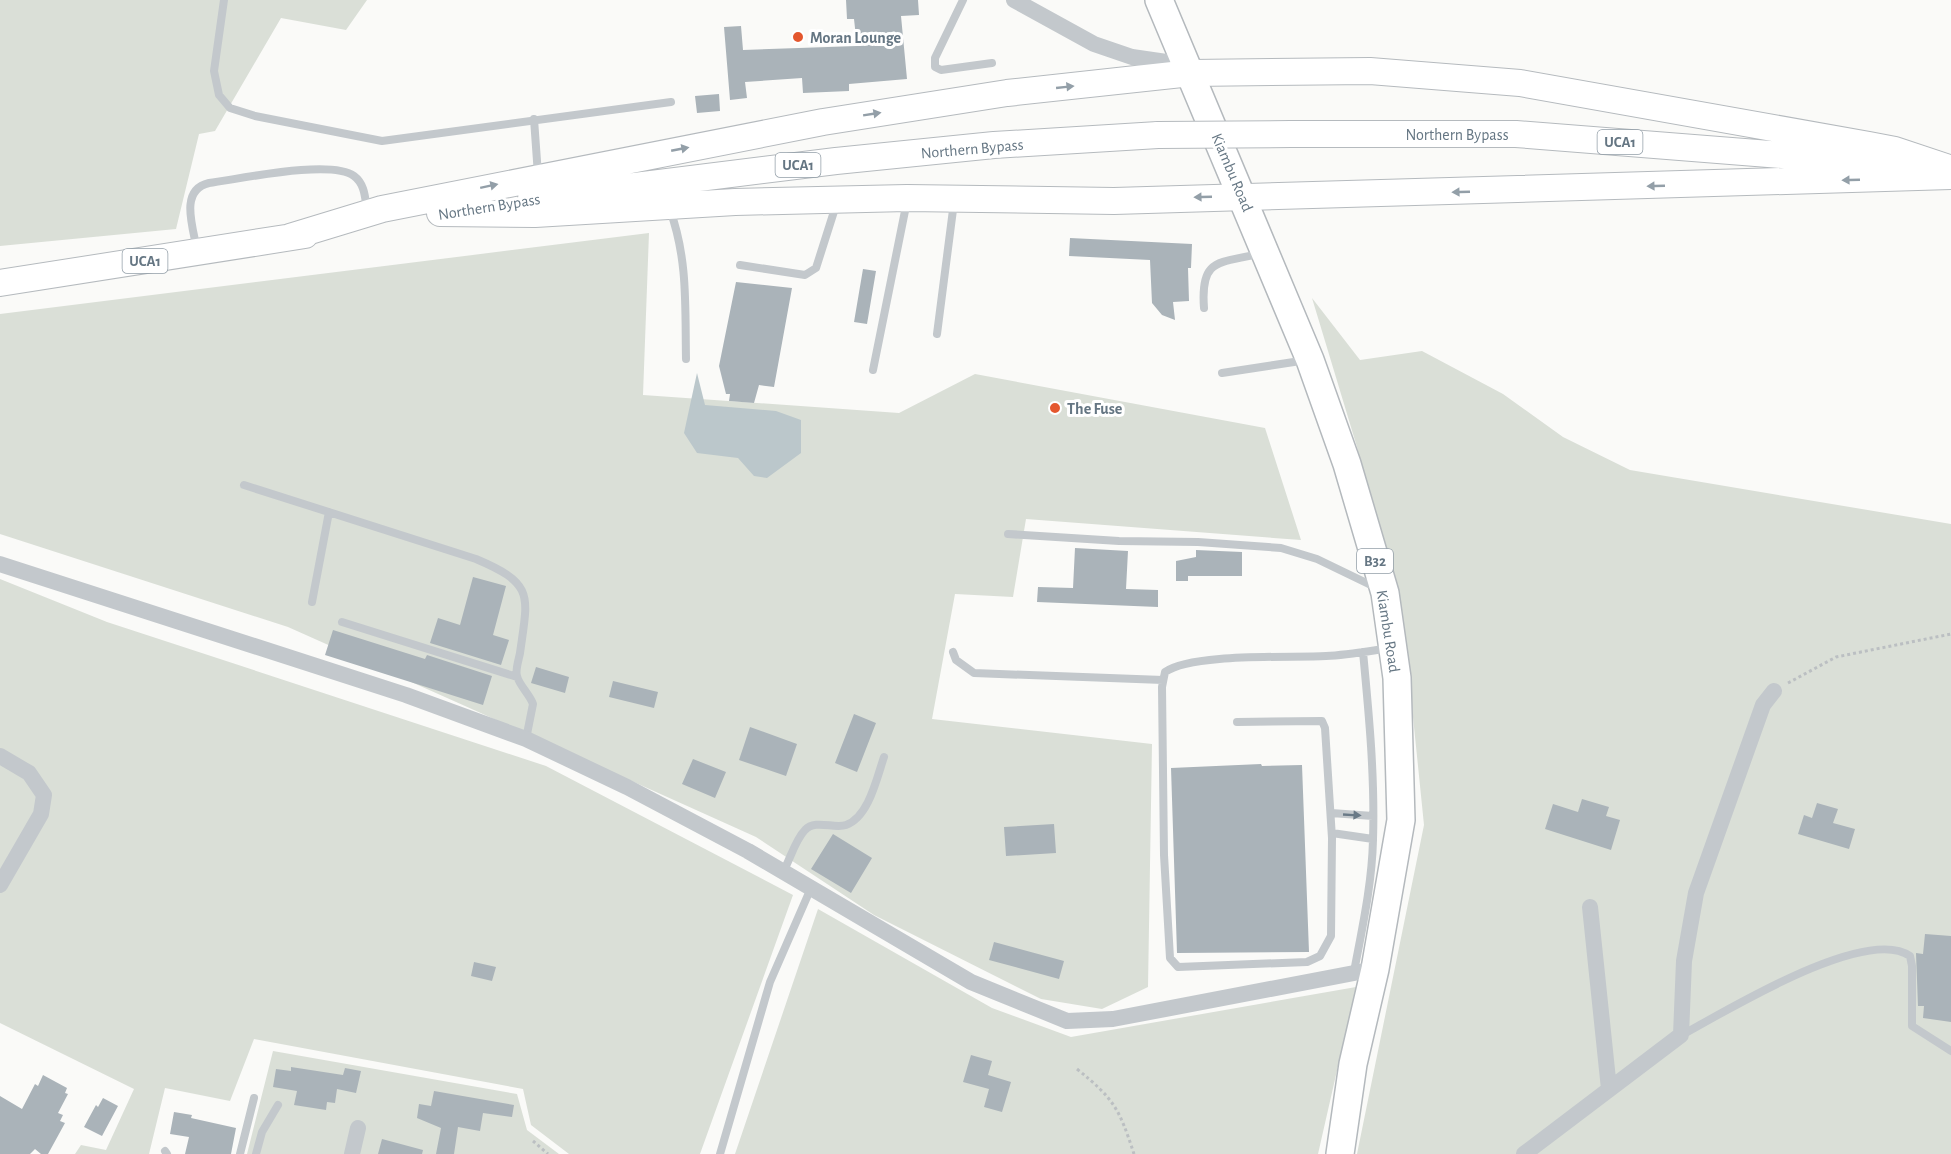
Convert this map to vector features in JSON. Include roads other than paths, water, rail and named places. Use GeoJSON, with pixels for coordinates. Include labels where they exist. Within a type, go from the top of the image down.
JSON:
{"type":"FeatureCollection","features":[{"type":"Feature","properties":{"kind":"highway","name":"Kiambu Road"},"geometry":{"type":"LineString","coordinates":[[1159,0],[1310,360],[1347,464],[1385,593],[1397,678],[1401,820],[1365,971],[1340,1154]]}},
{"type":"Feature","properties":{"kind":"main road"},"geometry":{"type":"LineString","coordinates":[[290,237],[368,213],[538,177],[823,122],[1007,93],[1189,69],[1380,71],[1520,83],[1895,150],[1950,171]]}},
{"type":"Feature","properties":{"kind":"main road","name":"Northern Bypass"},"geometry":{"type":"LineString","coordinates":[[0,283],[197,254],[440,213],[836,160],[994,145],[1158,135],[1516,134],[1950,171]]}},
{"type":"Feature","properties":{"kind":"main road"},"geometry":{"type":"LineString","coordinates":[[440,213],[535,214],[838,199],[954,198],[1114,201],[1242,196],[1403,194],[1950,171]]}},
{"type":"Feature","properties":{"kind":"street"},"geometry":{"type":"LineString","coordinates":[[1014,0],[1094,44],[1132,57],[1189,69]]}},
{"type":"Feature","properties":{"kind":"street"},"geometry":{"type":"LineString","coordinates":[[0,564],[406,695],[526,738],[627,787],[783,872],[971,982],[1067,1021],[1113,1019],[1365,971]]}},
{"type":"Feature","properties":{"kind":"street"},"geometry":{"type":"LineString","coordinates":[[1524,1154],[1682,1035],[1684,961],[1696,893],[1763,705],[1774,691]]}},
{"type":"Feature","properties":{"kind":"street"},"geometry":{"type":"LineString","coordinates":[[0,756],[29,773],[44,795],[40,814],[0,885]]}},
{"type":"Feature","properties":{"kind":"street"},"geometry":{"type":"LineString","coordinates":[[1590,906],[1609,1089]]}},
{"type":"Feature","properties":{"kind":"street"},"geometry":{"type":"LineString","coordinates":[[352,1154],[358,1128]]}},
{"type":"Feature","properties":{"kind":"lane"},"geometry":{"type":"LineString","coordinates":[[224,0],[214,71],[219,95],[230,108],[255,116],[382,141],[671,102]]}},
{"type":"Feature","properties":{"kind":"lane"},"geometry":{"type":"LineString","coordinates":[[963,0],[935,58],[935,67],[941,70],[992,63]]}},
{"type":"Feature","properties":{"kind":"lane"},"geometry":{"type":"LineString","coordinates":[[534,119],[538,177]]}},
{"type":"Feature","properties":{"kind":"lane"},"geometry":{"type":"LineString","coordinates":[[197,254],[190,205],[192,194],[198,186],[209,183],[317,169],[335,169],[353,175],[360,182],[368,213]]}},
{"type":"Feature","properties":{"kind":"lane"},"geometry":{"type":"LineString","coordinates":[[873,370],[907,198]]}},
{"type":"Feature","properties":{"kind":"lane"},"geometry":{"type":"LineString","coordinates":[[937,334],[954,198]]}},
{"type":"Feature","properties":{"kind":"lane"},"geometry":{"type":"LineString","coordinates":[[740,265],[805,276],[812,273],[816,268],[838,199]]}},
{"type":"Feature","properties":{"kind":"lane"},"geometry":{"type":"LineString","coordinates":[[668,207],[680,239],[684,259],[687,359]]}},
{"type":"Feature","properties":{"kind":"lane"},"geometry":{"type":"LineString","coordinates":[[1204,308],[1204,276],[1212,266],[1266,252]]}},
{"type":"Feature","properties":{"kind":"lane"},"geometry":{"type":"LineString","coordinates":[[1222,373],[1310,360]]}},
{"type":"Feature","properties":{"kind":"lane"},"geometry":{"type":"LineString","coordinates":[[244,485],[476,559],[502,570],[519,584],[526,596],[526,612],[517,677],[533,704],[526,738]]}},
{"type":"Feature","properties":{"kind":"lane"},"geometry":{"type":"LineString","coordinates":[[312,602],[329,512]]}},
{"type":"Feature","properties":{"kind":"lane"},"geometry":{"type":"LineString","coordinates":[[1008,534],[1281,548],[1317,559],[1385,593]]}},
{"type":"Feature","properties":{"kind":"lane"},"geometry":{"type":"LineString","coordinates":[[342,622],[517,677]]}},
{"type":"Feature","properties":{"kind":"lane"},"geometry":{"type":"LineString","coordinates":[[1237,722],[1322,721],[1332,833],[1331,936],[1320,956],[1307,962],[1178,967],[1172,963],[1164,855],[1163,680],[1165,672],[1172,667],[1194,661],[1363,652],[1393,648]]}},
{"type":"Feature","properties":{"kind":"lane"},"geometry":{"type":"LineString","coordinates":[[953,652],[956,660],[974,673],[1163,680]]}},
{"type":"Feature","properties":{"kind":"lane"},"geometry":{"type":"LineString","coordinates":[[1363,652],[1372,737],[1373,816],[1365,971]]}},
{"type":"Feature","properties":{"kind":"lane"},"geometry":{"type":"LineString","coordinates":[[783,872],[805,830],[813,825],[845,826],[854,820],[865,807],[884,757]]}},
{"type":"Feature","properties":{"kind":"lane"},"geometry":{"type":"LineString","coordinates":[[1331,813],[1373,816]]}},
{"type":"Feature","properties":{"kind":"lane"},"geometry":{"type":"LineString","coordinates":[[1332,833],[1373,839]]}},
{"type":"Feature","properties":{"kind":"lane"},"geometry":{"type":"LineString","coordinates":[[720,1154],[770,982],[811,888]]}},
{"type":"Feature","properties":{"kind":"lane"},"geometry":{"type":"LineString","coordinates":[[1682,1035],[1790,977],[1857,953],[1885,948],[1901,950],[1910,956],[1912,1026],[1951,1051]]}},
{"type":"Feature","properties":{"kind":"lane"},"geometry":{"type":"LineString","coordinates":[[240,1154],[254,1098]]}},
{"type":"Feature","properties":{"kind":"lane"},"geometry":{"type":"LineString","coordinates":[[256,1154],[262,1132],[278,1105]]}},
{"type":"Feature","properties":{"kind":"place","name":"Moran Lounge"},"geometry":{"type":"Point","coordinates":[798,37]}},
{"type":"Feature","properties":{"kind":"place","name":"The Fuse"},"geometry":{"type":"Point","coordinates":[1055,408]}}]}
